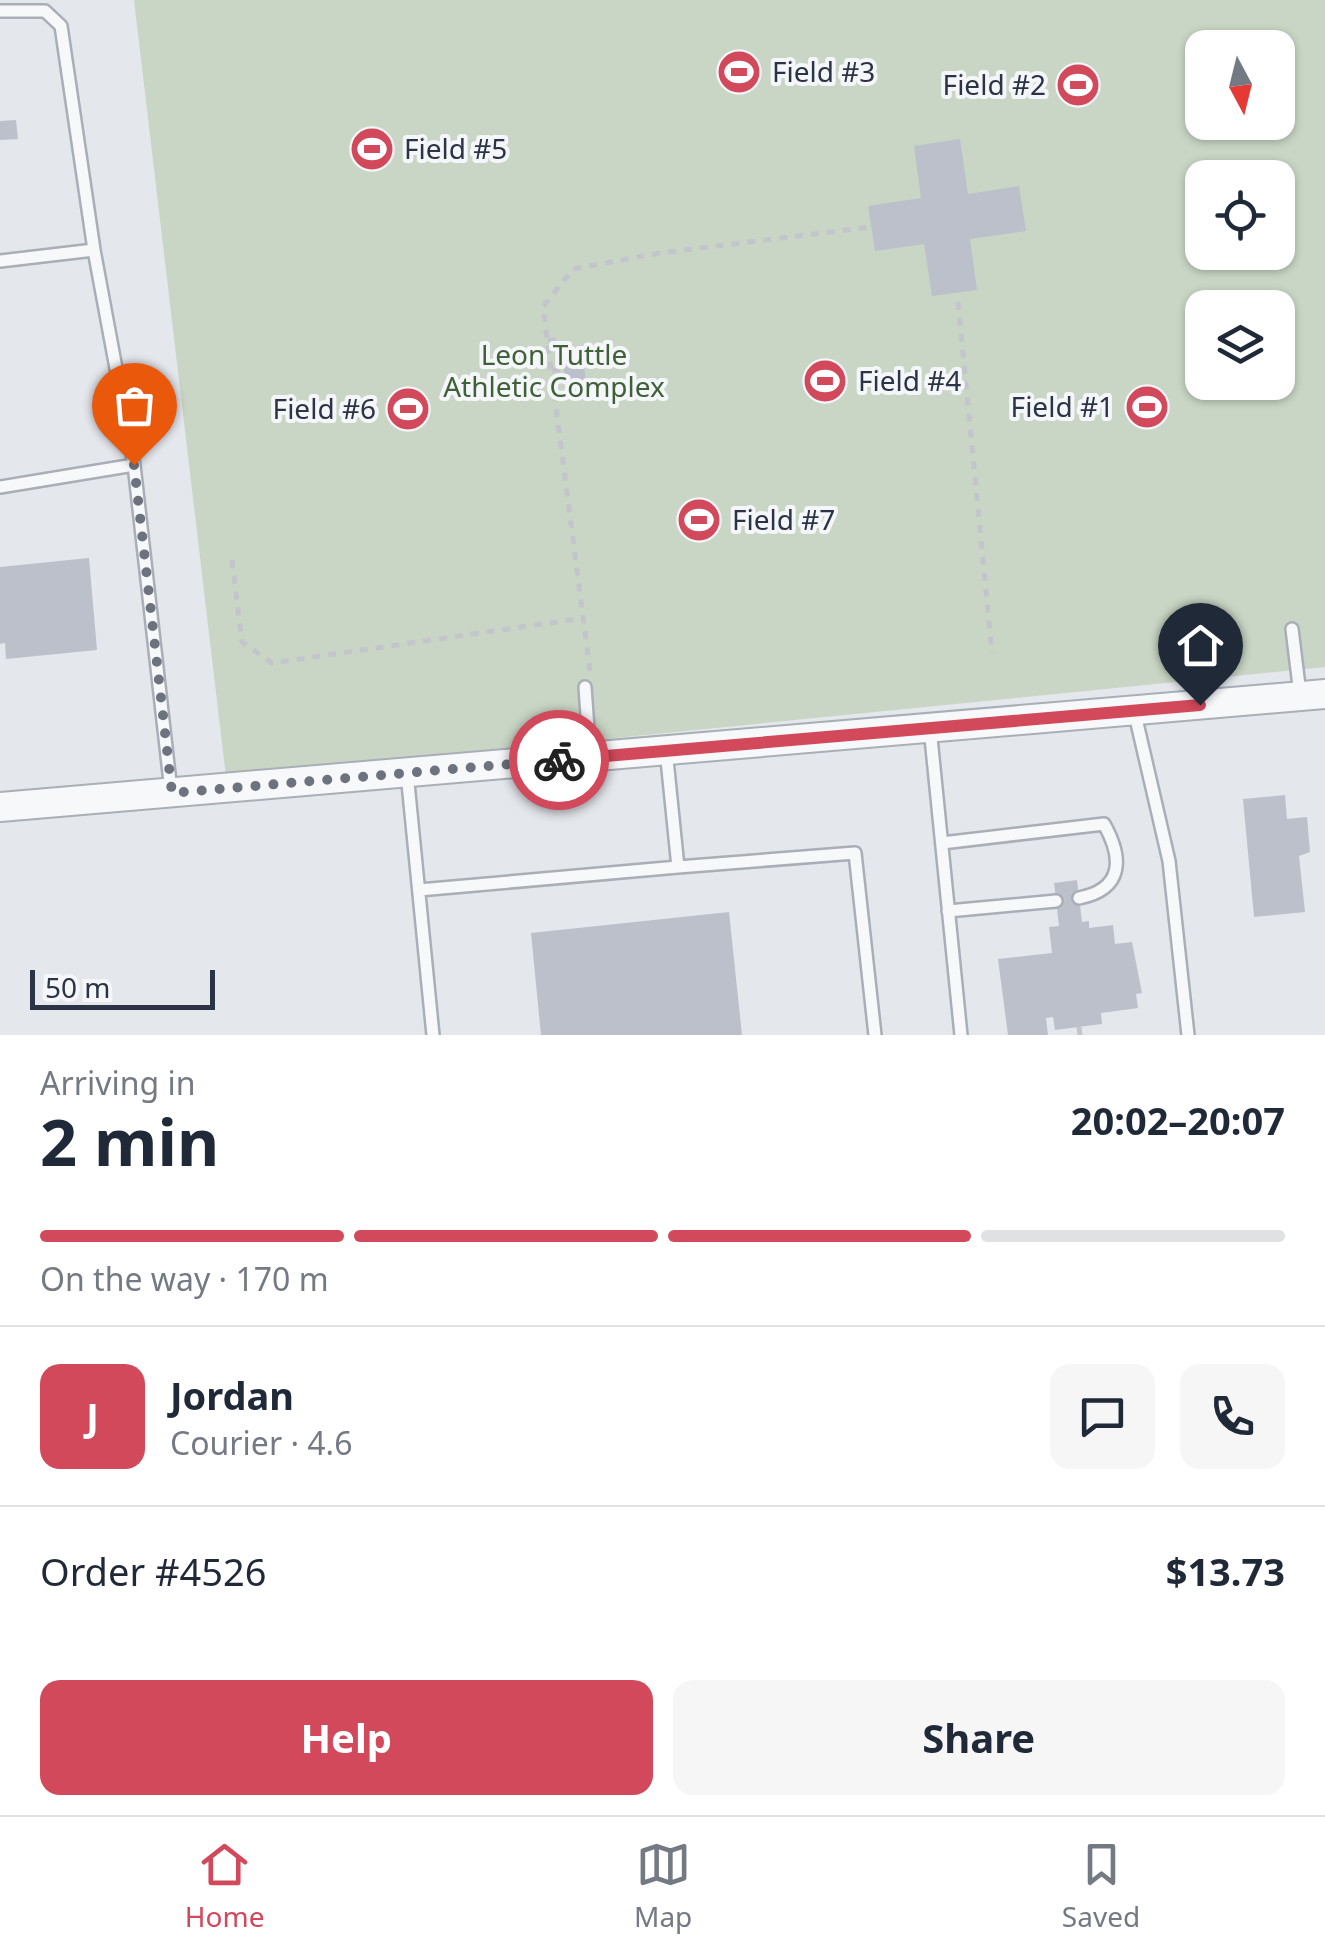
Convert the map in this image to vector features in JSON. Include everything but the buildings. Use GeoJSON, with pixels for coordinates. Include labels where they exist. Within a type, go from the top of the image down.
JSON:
{"type":"FeatureCollection","features":[{"type":"Feature","properties":{"kind":"street"},"geometry":{"type":"LineString","coordinates":[[0,808],[1312,695]]}},
{"type":"Feature","properties":{"kind":"lane"},"geometry":{"type":"LineString","coordinates":[[0,12],[46,11],[61,26],[94,250],[134,465],[172,793]]}},
{"type":"Feature","properties":{"kind":"lane"},"geometry":{"type":"LineString","coordinates":[[0,261],[94,250]]}},
{"type":"Feature","properties":{"kind":"lane"},"geometry":{"type":"LineString","coordinates":[[0,487],[134,465]]}},
{"type":"Feature","properties":{"kind":"lane"},"geometry":{"type":"LineString","coordinates":[[1292,629],[1312,695]]}},
{"type":"Feature","properties":{"kind":"lane"},"geometry":{"type":"LineString","coordinates":[[588,686],[590,757]]}},
{"type":"Feature","properties":{"kind":"lane"},"geometry":{"type":"LineString","coordinates":[[1134,710],[1169,861],[1188,1035]]}},
{"type":"Feature","properties":{"kind":"lane"},"geometry":{"type":"LineString","coordinates":[[930,728],[961,1035]]}},
{"type":"Feature","properties":{"kind":"lane"},"geometry":{"type":"LineString","coordinates":[[666,750],[678,867]]}},
{"type":"Feature","properties":{"kind":"lane"},"geometry":{"type":"LineString","coordinates":[[407,772],[433,1035]]}},
{"type":"Feature","properties":{"kind":"lane"},"geometry":{"type":"LineString","coordinates":[[942,843],[1104,824],[1116,846],[1118,867],[1107,886],[1079,898]]}},
{"type":"Feature","properties":{"kind":"lane"},"geometry":{"type":"LineString","coordinates":[[419,890],[856,853],[875,1035]]}},
{"type":"Feature","properties":{"kind":"lane"},"geometry":{"type":"LineString","coordinates":[[948,910],[1056,901]]}},
{"type":"Feature","properties":{"kind":"path"},"geometry":{"type":"LineString","coordinates":[[588,686],[584,618],[543,306],[573,269],[660,252],[871,228]]}},
{"type":"Feature","properties":{"kind":"path"},"geometry":{"type":"LineString","coordinates":[[958,302],[992,653]]}},
{"type":"Feature","properties":{"kind":"path"},"geometry":{"type":"LineString","coordinates":[[548,341],[558,340],[560,360]]}},
{"type":"Feature","properties":{"kind":"path"},"geometry":{"type":"LineString","coordinates":[[552,371],[562,370]]}},
{"type":"Feature","properties":{"kind":"path"},"geometry":{"type":"LineString","coordinates":[[232,560],[242,642],[272,663],[584,618]]}},
{"type":"Feature","properties":{"kind":"green space","name":"Leon Tuttle Athletic Complex"},"geometry":{"type":"Polygon","coordinates":[[[134,0],[1325,0],[1325,667],[226,777],[134,0]]]}},
{"type":"Feature","properties":{"kind":"way so far"},"geometry":{"type":"LineString","coordinates":[[134,465],[172,793],[559,760]]}},
{"type":"Feature","properties":{"kind":"place","name":"Field #3"},"geometry":{"type":"Point","coordinates":[739,72]}},
{"type":"Feature","properties":{"kind":"place","name":"Field #2"},"geometry":{"type":"Point","coordinates":[1078,85]}},
{"type":"Feature","properties":{"kind":"place","name":"Field #5"},"geometry":{"type":"Point","coordinates":[372,149]}},
{"type":"Feature","properties":{"kind":"place","name":"Field #4"},"geometry":{"type":"Point","coordinates":[825,381]}},
{"type":"Feature","properties":{"kind":"place","name":"Field #1"},"geometry":{"type":"Point","coordinates":[1147,407]}},
{"type":"Feature","properties":{"kind":"place","name":"Field #6"},"geometry":{"type":"Point","coordinates":[408,409]}},
{"type":"Feature","properties":{"kind":"place","name":"Field #7"},"geometry":{"type":"Point","coordinates":[699,520]}},
{"type":"Feature","properties":{"kind":"route"},"geometry":{"type":"LineString","coordinates":[[559,760],[1200,705]]}}]}
